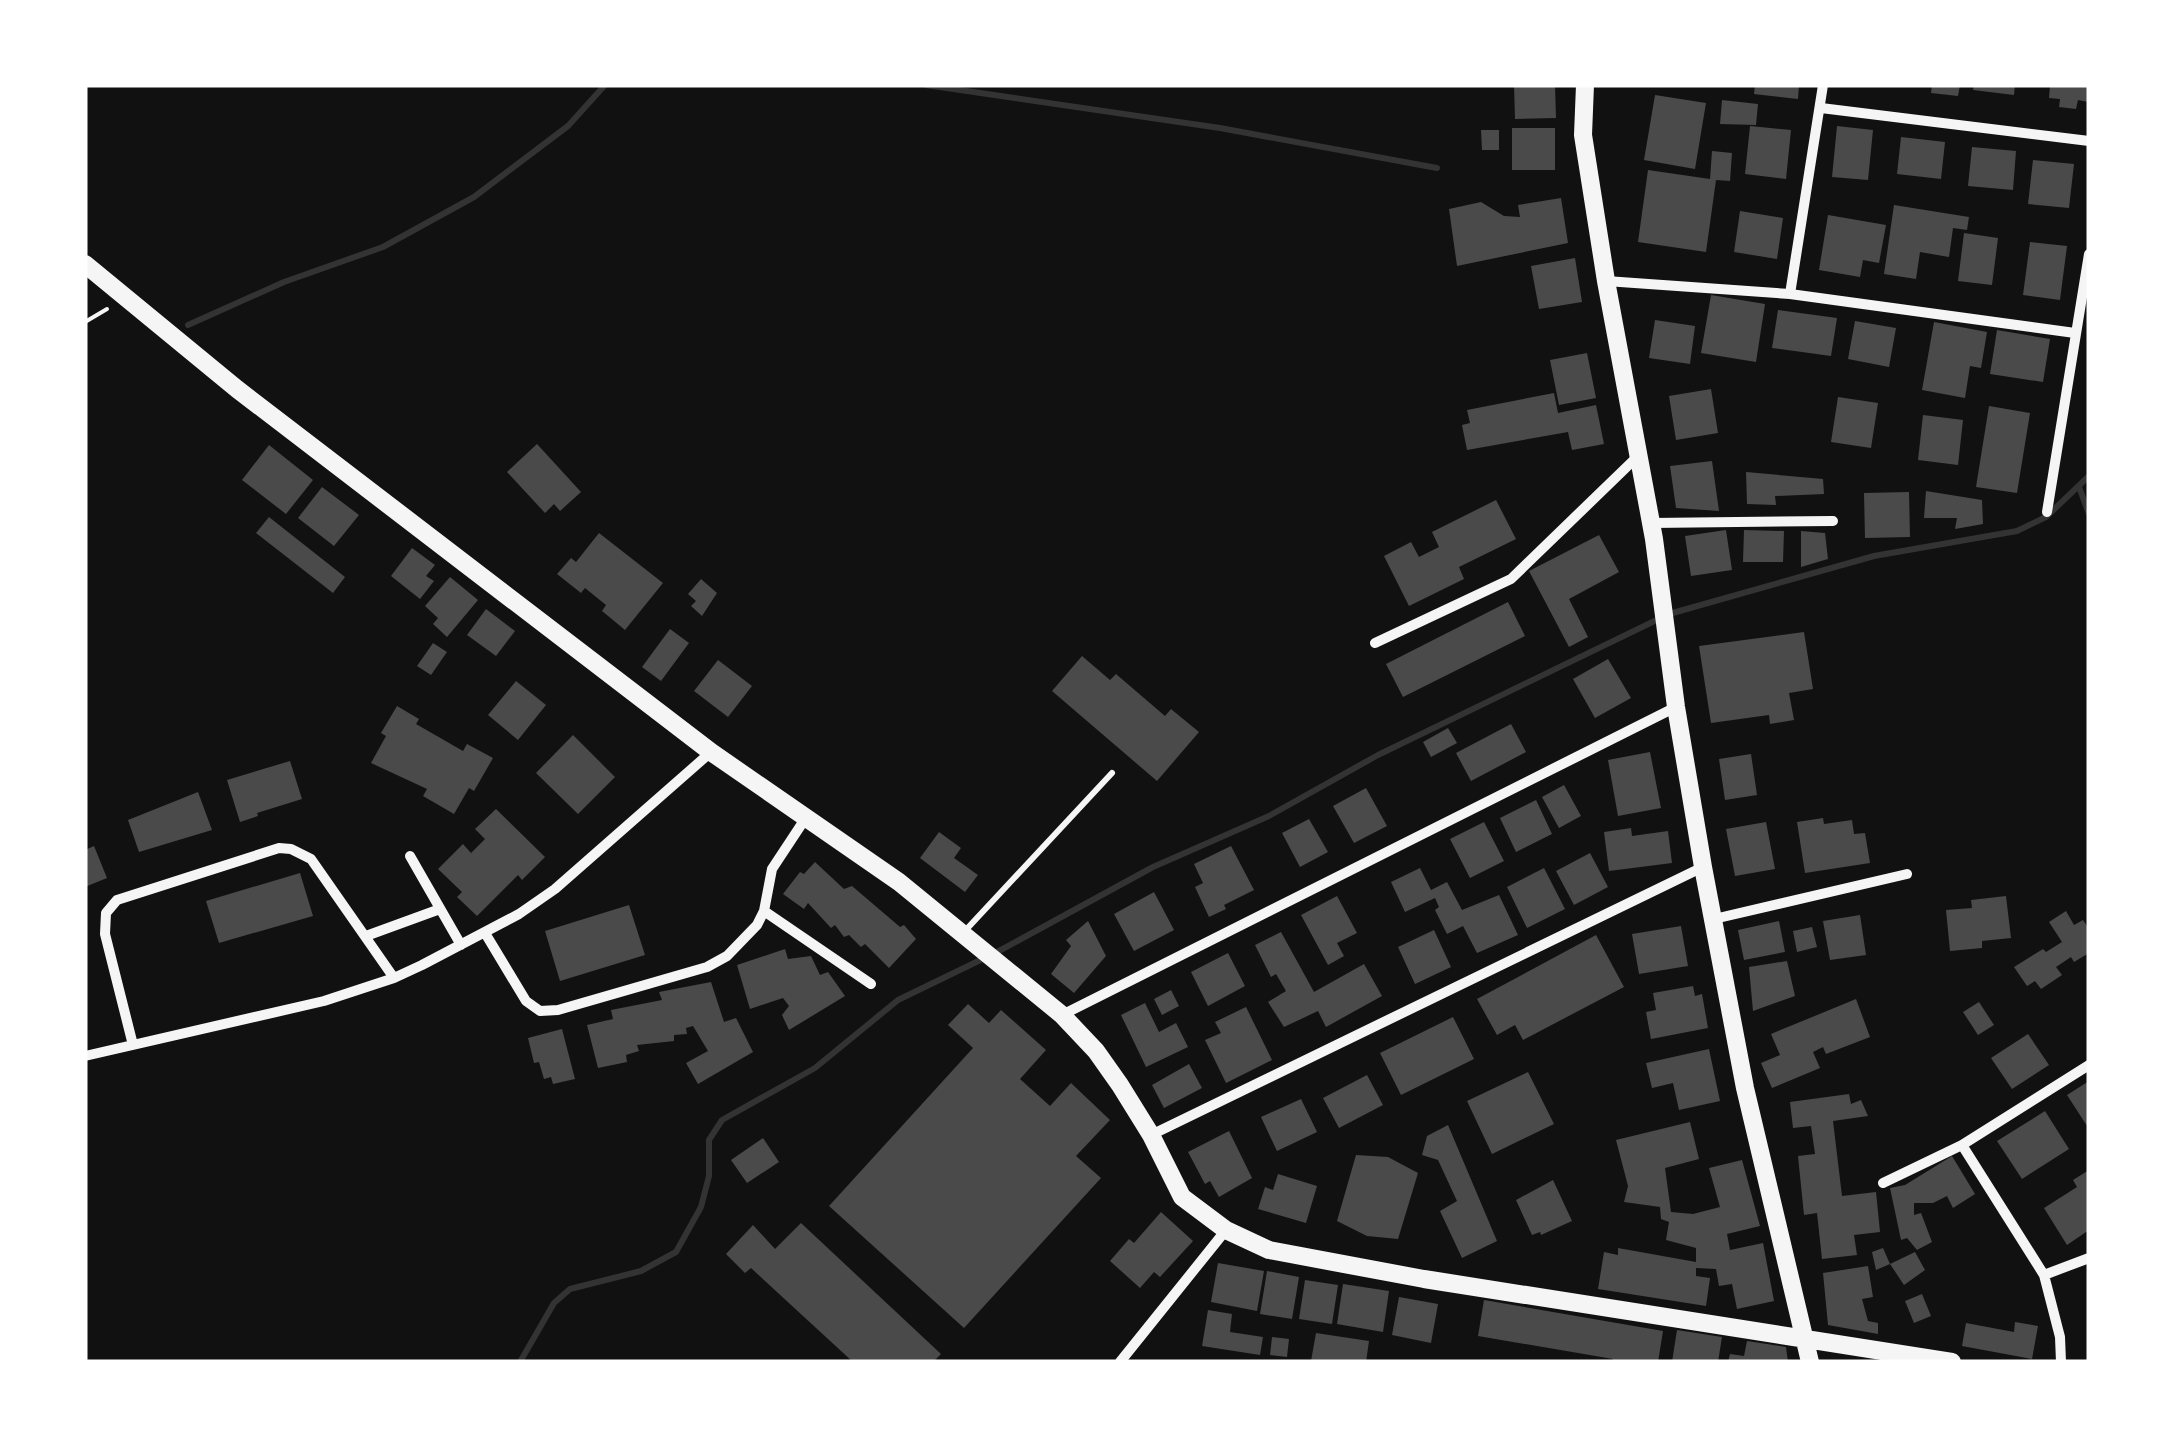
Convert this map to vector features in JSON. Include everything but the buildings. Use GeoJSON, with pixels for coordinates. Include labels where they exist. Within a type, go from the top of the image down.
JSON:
{"type":"FeatureCollection","features":[{"type":"Feature","properties":{"kind":"street"},"geometry":{"type":"LineString","coordinates":[[1585,85],[1583,136],[1651,523],[1676,708],[1704,868],[1745,1088],[1810,1362]]}},
{"type":"Feature","properties":{"kind":"street"},"geometry":{"type":"LineString","coordinates":[[1790,294],[1823,85]]}},
{"type":"Feature","properties":{"kind":"street"},"geometry":{"type":"LineString","coordinates":[[1821,108],[2089,141]]}},
{"type":"Feature","properties":{"kind":"street"},"geometry":{"type":"LineString","coordinates":[[2047,512],[2089,254]]}},
{"type":"Feature","properties":{"kind":"street"},"geometry":{"type":"LineString","coordinates":[[85,264],[236,389],[711,752],[898,882],[1062,1015],[1096,1050],[1151,1135],[1182,1196],[1226,1230],[1269,1250],[1952,1362]]}},
{"type":"Feature","properties":{"kind":"street"},"geometry":{"type":"LineString","coordinates":[[1606,281],[1790,294],[2075,332]]}},
{"type":"Feature","properties":{"kind":"street"},"geometry":{"type":"LineString","coordinates":[[1375,643],[1510,579],[1638,455]]}},
{"type":"Feature","properties":{"kind":"street"},"geometry":{"type":"LineString","coordinates":[[1651,523],[1833,520]]}},
{"type":"Feature","properties":{"kind":"street"},"geometry":{"type":"LineString","coordinates":[[1062,1015],[1676,708]]}},
{"type":"Feature","properties":{"kind":"street"},"geometry":{"type":"LineString","coordinates":[[85,1056],[324,1001],[394,978],[485,933],[555,889],[711,752]]}},
{"type":"Feature","properties":{"kind":"street"},"geometry":{"type":"LineString","coordinates":[[485,933],[526,1001],[540,1011],[558,1010],[708,967],[728,956],[757,925],[764,911],[772,868],[805,819]]}},
{"type":"Feature","properties":{"kind":"street"},"geometry":{"type":"LineString","coordinates":[[134,1045],[104,934],[106,913],[117,900],[262,852],[290,848],[311,859],[394,978]]}},
{"type":"Feature","properties":{"kind":"street"},"geometry":{"type":"LineString","coordinates":[[410,856],[460,945]]}},
{"type":"Feature","properties":{"kind":"street"},"geometry":{"type":"LineString","coordinates":[[1151,1135],[1704,868]]}},
{"type":"Feature","properties":{"kind":"street"},"geometry":{"type":"LineString","coordinates":[[1714,918],[1907,874]]}},
{"type":"Feature","properties":{"kind":"street"},"geometry":{"type":"LineString","coordinates":[[366,936],[440,908]]}},
{"type":"Feature","properties":{"kind":"street"},"geometry":{"type":"LineString","coordinates":[[764,911],[872,984]]}},
{"type":"Feature","properties":{"kind":"street"},"geometry":{"type":"LineString","coordinates":[[1883,1183],[1962,1146],[2089,1065]]}},
{"type":"Feature","properties":{"kind":"street"},"geometry":{"type":"LineString","coordinates":[[1962,1146],[2044,1275],[2060,1337],[2061,1362]]}},
{"type":"Feature","properties":{"kind":"street"},"geometry":{"type":"LineString","coordinates":[[1120,1362],[1226,1230]]}},
{"type":"Feature","properties":{"kind":"street"},"geometry":{"type":"LineString","coordinates":[[2044,1275],[2089,1258]]}},
{"type":"Feature","properties":{"kind":"lane"},"geometry":{"type":"LineString","coordinates":[[967,939],[1112,773]]}},
{"type":"Feature","properties":{"kind":"waterway"},"geometry":{"type":"LineString","coordinates":[[188,325],[284,282],[383,247],[474,197],[568,126],[605,85]]}},
{"type":"Feature","properties":{"kind":"waterway"},"geometry":{"type":"LineString","coordinates":[[926,85],[1220,128],[1437,168]]}},
{"type":"Feature","properties":{"kind":"waterway"},"geometry":{"type":"LineString","coordinates":[[520,1362],[554,1303],[570,1289],[641,1271],[676,1252],[701,1207],[709,1176],[709,1140],[722,1120],[815,1068],[898,1000],[999,951],[1153,867],[1269,816],[1378,755],[1669,614],[1874,556],[2017,531],[2046,517],[2089,476]]}},
{"type":"Feature","properties":{"kind":"waterway"},"geometry":{"type":"LineString","coordinates":[[2079,487],[2089,514]]}}]}
